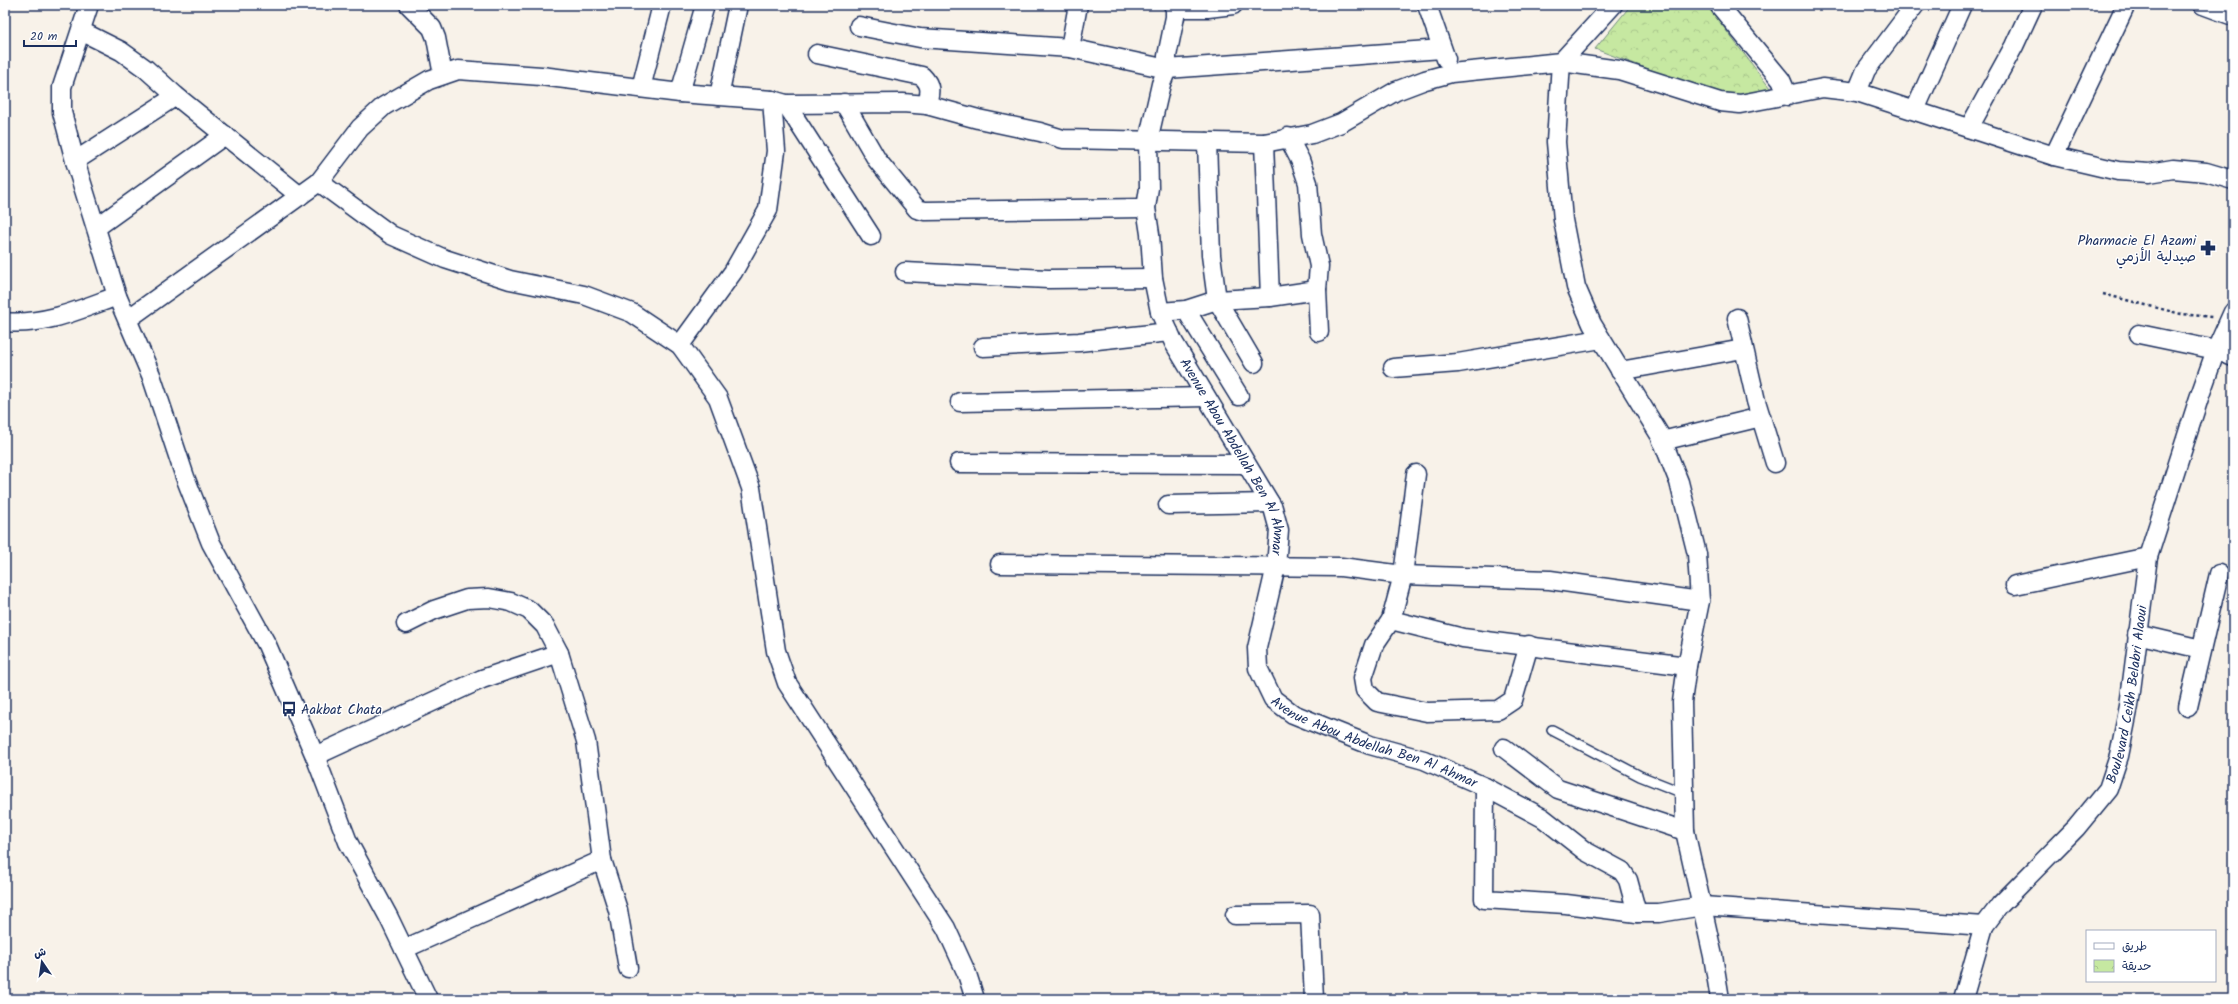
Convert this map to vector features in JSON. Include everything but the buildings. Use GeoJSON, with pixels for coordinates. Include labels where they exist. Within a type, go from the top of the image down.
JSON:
{"type":"FeatureCollection","features":[{"type":"Feature","properties":{"kind":"street"},"geometry":{"type":"LineString","coordinates":[[89,5],[62,87],[62,112],[75,161],[97,227],[117,296],[151,375],[185,476],[211,543],[267,644],[315,756],[348,842],[404,949],[428,999]]}},
{"type":"Feature","properties":{"kind":"street"},"geometry":{"type":"LineString","coordinates":[[409,5],[432,28],[436,38],[443,75]]}},
{"type":"Feature","properties":{"kind":"street"},"geometry":{"type":"LineString","coordinates":[[641,88],[662,5]]}},
{"type":"Feature","properties":{"kind":"street"},"geometry":{"type":"LineString","coordinates":[[680,93],[705,5]]}},
{"type":"Feature","properties":{"kind":"street"},"geometry":{"type":"LineString","coordinates":[[719,96],[738,5]]}},
{"type":"Feature","properties":{"kind":"street"},"geometry":{"type":"LineString","coordinates":[[1070,48],[1078,5]]}},
{"type":"Feature","properties":{"kind":"street"},"geometry":{"type":"LineString","coordinates":[[1174,6],[1208,8],[1233,5]]}},
{"type":"Feature","properties":{"kind":"street"},"geometry":{"type":"LineString","coordinates":[[1427,5],[1451,73]]}},
{"type":"Feature","properties":{"kind":"street"},"geometry":{"type":"LineString","coordinates":[[1613,5],[1561,62],[1556,142],[1563,220],[1576,287],[1592,324],[1662,441],[1679,482],[1697,554],[1700,601],[1687,666],[1682,702],[1685,831],[1703,906],[1720,999]]}},
{"type":"Feature","properties":{"kind":"street"},"geometry":{"type":"LineString","coordinates":[[1719,5],[1780,80],[1788,96]]}},
{"type":"Feature","properties":{"kind":"street"},"geometry":{"type":"LineString","coordinates":[[1857,92],[1866,70],[1915,5]]}},
{"type":"Feature","properties":{"kind":"street"},"geometry":{"type":"LineString","coordinates":[[1915,110],[1962,5]]}},
{"type":"Feature","properties":{"kind":"street"},"geometry":{"type":"LineString","coordinates":[[1969,128],[2014,46],[2033,5]]}},
{"type":"Feature","properties":{"kind":"street"},"geometry":{"type":"LineString","coordinates":[[2054,156],[2126,5]]}},
{"type":"Feature","properties":{"kind":"street"},"geometry":{"type":"LineString","coordinates":[[2203,5],[2233,16]]}},
{"type":"Feature","properties":{"kind":"street","name":"Avenue Abou Abdellah Ben Al Ahmar"},"geometry":{"type":"LineString","coordinates":[[1174,6],[1175,17],[1166,56],[1167,69],[1161,84],[1148,141],[1149,188],[1146,208],[1150,234],[1153,278],[1160,312],[1169,332],[1270,503],[1277,519],[1279,530],[1276,566],[1257,648],[1258,668],[1273,699],[1293,714],[1370,745],[1424,760],[1485,787],[1543,818],[1586,851],[1622,871],[1628,880],[1637,913]]}},
{"type":"Feature","properties":{"kind":"street"},"geometry":{"type":"LineString","coordinates":[[859,26],[920,38],[1070,48],[1167,69],[1442,49]]}},
{"type":"Feature","properties":{"kind":"street"},"geometry":{"type":"LineString","coordinates":[[82,30],[121,51],[146,68],[176,96],[300,196]]}},
{"type":"Feature","properties":{"kind":"street"},"geometry":{"type":"LineString","coordinates":[[818,54],[922,76],[929,83],[931,89],[927,105]]}},
{"type":"Feature","properties":{"kind":"street"},"geometry":{"type":"LineString","coordinates":[[128,319],[319,182],[360,128],[384,106],[423,83],[458,70],[541,76],[680,93],[779,102],[903,103],[927,105],[1063,139],[1114,142],[1148,141],[1264,143],[1288,137],[1312,134],[1341,123],[1396,91],[1425,80],[1451,73],[1561,62],[1620,70],[1720,102],[1740,104],[1788,96],[1823,88],[1857,92],[2054,156],[2118,171],[2149,173],[2174,169],[2206,172],[2233,180]]}},
{"type":"Feature","properties":{"kind":"street"},"geometry":{"type":"LineString","coordinates":[[75,161],[176,96]]}},
{"type":"Feature","properties":{"kind":"street"},"geometry":{"type":"LineString","coordinates":[[779,102],[871,236]]}},
{"type":"Feature","properties":{"kind":"street"},"geometry":{"type":"LineString","coordinates":[[680,346],[733,272],[768,210],[776,151],[779,102]]}},
{"type":"Feature","properties":{"kind":"street"},"geometry":{"type":"LineString","coordinates":[[844,103],[877,160],[917,209],[925,211],[1146,208]]}},
{"type":"Feature","properties":{"kind":"street"},"geometry":{"type":"LineString","coordinates":[[97,227],[225,135]]}},
{"type":"Feature","properties":{"kind":"street"},"geometry":{"type":"LineString","coordinates":[[1288,137],[1300,160],[1308,184],[1312,234],[1319,266],[1317,290],[1319,332]]}},
{"type":"Feature","properties":{"kind":"street"},"geometry":{"type":"LineString","coordinates":[[1207,142],[1211,255],[1217,300],[1254,363]]}},
{"type":"Feature","properties":{"kind":"street"},"geometry":{"type":"LineString","coordinates":[[1264,143],[1270,297]]}},
{"type":"Feature","properties":{"kind":"street"},"geometry":{"type":"LineString","coordinates":[[319,182],[398,238],[445,259],[510,280],[584,295],[632,313],[680,346],[718,398],[751,488],[776,651],[787,683],[946,928],[967,974],[974,999]]}},
{"type":"Feature","properties":{"kind":"street"},"geometry":{"type":"LineString","coordinates":[[905,272],[1048,279],[1153,278]]}},
{"type":"Feature","properties":{"kind":"street"},"geometry":{"type":"LineString","coordinates":[[1160,312],[1186,310],[1217,300],[1270,297],[1317,290]]}},
{"type":"Feature","properties":{"kind":"street"},"geometry":{"type":"LineString","coordinates":[[5,322],[19,323],[54,318],[117,296]]}},
{"type":"Feature","properties":{"kind":"street"},"geometry":{"type":"LineString","coordinates":[[1186,310],[1239,396]]}},
{"type":"Feature","properties":{"kind":"street","name":"Boulevard Ceikh Belabri Alaoui"},"geometry":{"type":"LineString","coordinates":[[1963,999],[1984,926],[2000,905],[2076,828],[2108,789],[2119,756],[2129,706],[2148,557],[2168,489],[2216,350],[2232,316]]}},
{"type":"Feature","properties":{"kind":"street"},"geometry":{"type":"LineString","coordinates":[[1737,318],[1743,349],[1775,463]]}},
{"type":"Feature","properties":{"kind":"street"},"geometry":{"type":"LineString","coordinates":[[983,347],[1079,342],[1169,332]]}},
{"type":"Feature","properties":{"kind":"street"},"geometry":{"type":"LineString","coordinates":[[2139,334],[2216,350],[2233,357]]}},
{"type":"Feature","properties":{"kind":"street"},"geometry":{"type":"LineString","coordinates":[[1393,368],[1458,363],[1601,339]]}},
{"type":"Feature","properties":{"kind":"street"},"geometry":{"type":"LineString","coordinates":[[1620,370],[1743,349]]}},
{"type":"Feature","properties":{"kind":"street"},"geometry":{"type":"LineString","coordinates":[[960,402],[1206,397]]}},
{"type":"Feature","properties":{"kind":"street"},"geometry":{"type":"LineString","coordinates":[[1662,441],[1761,417]]}},
{"type":"Feature","properties":{"kind":"street"},"geometry":{"type":"LineString","coordinates":[[959,463],[1246,464]]}},
{"type":"Feature","properties":{"kind":"street"},"geometry":{"type":"LineString","coordinates":[[1416,474],[1403,575],[1391,620],[1374,645],[1363,678],[1365,690],[1377,702],[1427,712],[1498,710],[1513,700],[1529,645]]}},
{"type":"Feature","properties":{"kind":"street"},"geometry":{"type":"LineString","coordinates":[[1168,505],[1270,503]]}},
{"type":"Feature","properties":{"kind":"street"},"geometry":{"type":"LineString","coordinates":[[2015,585],[2148,557]]}},
{"type":"Feature","properties":{"kind":"street"},"geometry":{"type":"LineString","coordinates":[[1000,564],[1340,567],[1403,575],[1550,580],[1700,601]]}},
{"type":"Feature","properties":{"kind":"street"},"geometry":{"type":"LineString","coordinates":[[2188,707],[2219,574]]}},
{"type":"Feature","properties":{"kind":"street"},"geometry":{"type":"LineString","coordinates":[[406,624],[434,610],[467,599],[489,598],[511,602],[529,610],[545,626],[559,653],[586,741],[602,860],[618,910],[628,968]]}},
{"type":"Feature","properties":{"kind":"street"},"geometry":{"type":"LineString","coordinates":[[1391,620],[1463,638],[1529,645],[1687,666]]}},
{"type":"Feature","properties":{"kind":"street"},"geometry":{"type":"LineString","coordinates":[[2137,634],[2201,649]]}},
{"type":"Feature","properties":{"kind":"street"},"geometry":{"type":"LineString","coordinates":[[315,756],[482,679],[559,653]]}},
{"type":"Feature","properties":{"kind":"street"},"geometry":{"type":"LineString","coordinates":[[1504,748],[1558,789],[1685,831]]}},
{"type":"Feature","properties":{"kind":"street"},"geometry":{"type":"LineString","coordinates":[[1485,787],[1484,898],[1566,904],[1637,913],[1659,913],[1703,906],[1984,926]]}},
{"type":"Feature","properties":{"kind":"street"},"geometry":{"type":"LineString","coordinates":[[404,949],[602,860]]}},
{"type":"Feature","properties":{"kind":"street"},"geometry":{"type":"LineString","coordinates":[[1235,915],[1310,914],[1314,999]]}},
{"type":"Feature","properties":{"kind":"lane"},"geometry":{"type":"LineString","coordinates":[[1552,730],[1640,776],[1684,793]]}},
{"type":"Feature","properties":{"kind":"path"},"geometry":{"type":"LineString","coordinates":[[2102,294],[2181,314],[2232,316]]}},
{"type":"Feature","properties":{"kind":"green space"},"geometry":{"type":"Polygon","coordinates":[[[1631,5],[1712,5],[1722,25],[1773,92],[1720,96],[1595,49],[1631,5]]]}},
{"type":"Feature","properties":{"kind":"place","name":"Pharmacie El Azami صيدلية الأزمي"},"geometry":{"type":"Point","coordinates":[2208,248]}},
{"type":"Feature","properties":{"kind":"place","name":"Aakbat Chata"},"geometry":{"type":"Point","coordinates":[289,709]}}]}
